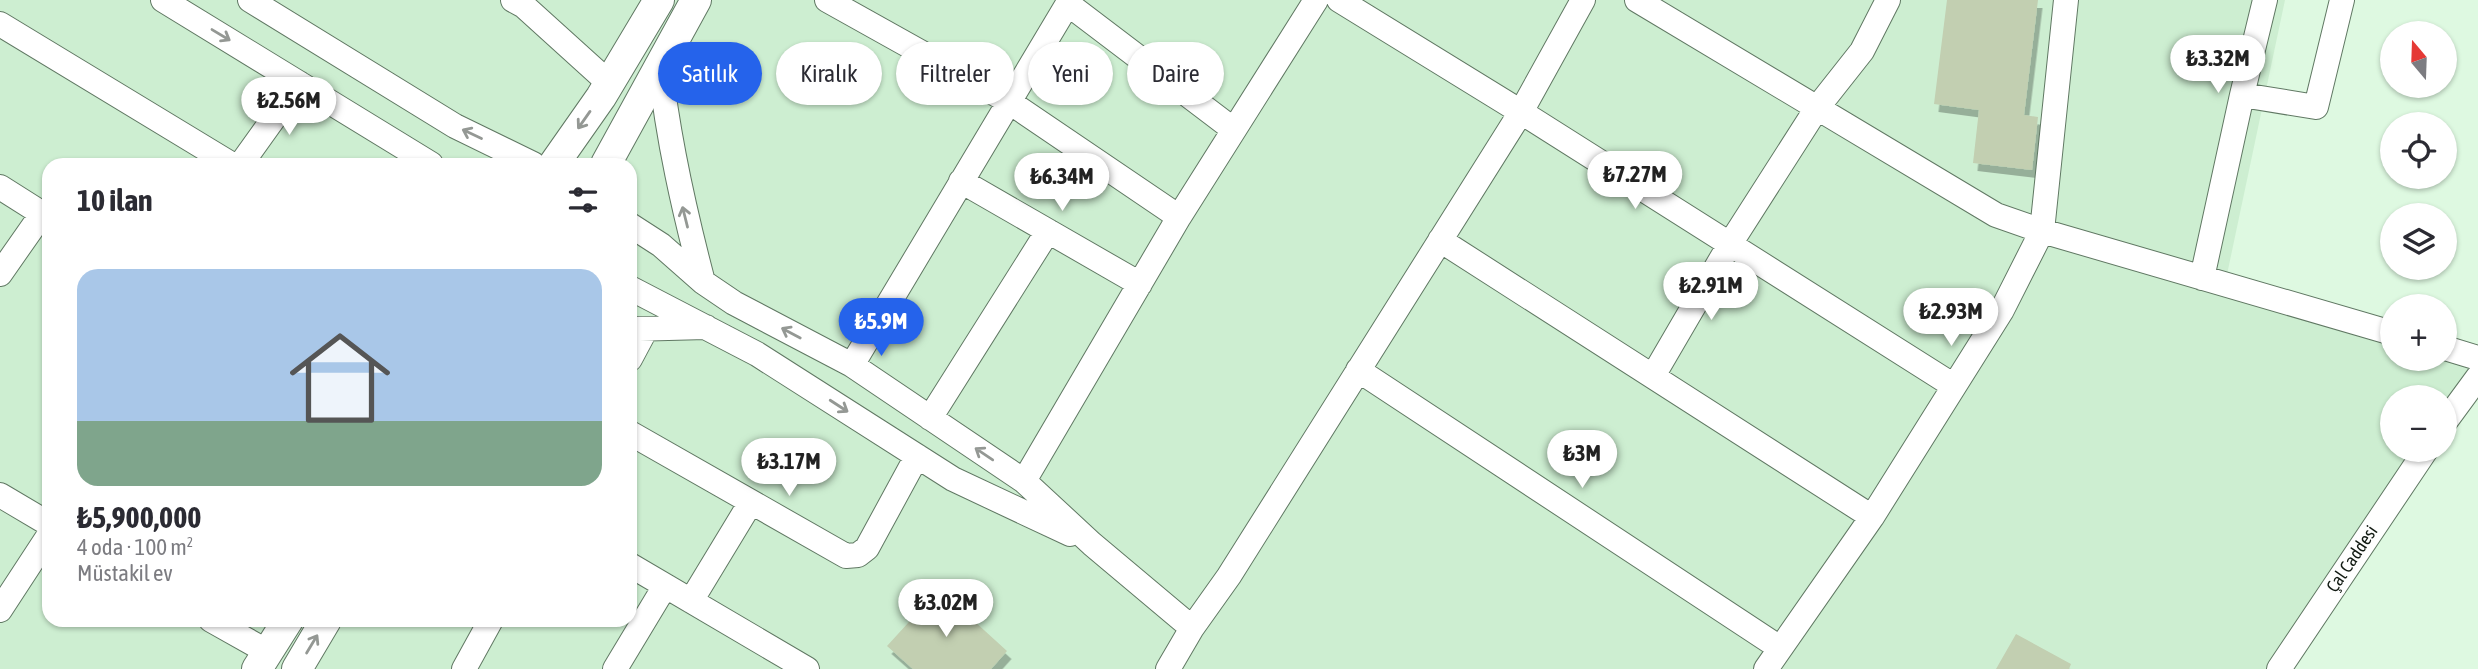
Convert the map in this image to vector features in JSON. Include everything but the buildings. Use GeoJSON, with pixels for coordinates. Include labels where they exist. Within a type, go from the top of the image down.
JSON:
{"type":"FeatureCollection","features":[{"type":"Feature","properties":{"kind":"main road"},"geometry":{"type":"LineString","coordinates":[[558,158],[609,83],[659,0]]}},
{"type":"Feature","properties":{"kind":"main road"},"geometry":{"type":"LineString","coordinates":[[673,42],[696,0]]}},
{"type":"Feature","properties":{"kind":"main road"},"geometry":{"type":"LineString","coordinates":[[609,158],[658,69]]}},
{"type":"Feature","properties":{"kind":"main road"},"geometry":{"type":"LineString","coordinates":[[262,661],[284,627]]}},
{"type":"Feature","properties":{"kind":"main road"},"geometry":{"type":"LineString","coordinates":[[297,669],[322,627]]}},
{"type":"Feature","properties":{"kind":"street"},"geometry":{"type":"LineString","coordinates":[[163,0],[422,158]]}},
{"type":"Feature","properties":{"kind":"street"},"geometry":{"type":"LineString","coordinates":[[250,0],[455,127],[520,158]]}},
{"type":"Feature","properties":{"kind":"street"},"geometry":{"type":"LineString","coordinates":[[827,0],[902,42]]}},
{"type":"Feature","properties":{"kind":"street"},"geometry":{"type":"LineString","coordinates":[[1024,481],[1180,218],[1316,0]]}},
{"type":"Feature","properties":{"kind":"street"},"geometry":{"type":"LineString","coordinates":[[1339,0],[1954,386]]}},
{"type":"Feature","properties":{"kind":"street"},"geometry":{"type":"LineString","coordinates":[[1168,669],[1521,112],[1583,0]]}},
{"type":"Feature","properties":{"kind":"street"},"geometry":{"type":"LineString","coordinates":[[1637,0],[1996,215],[2042,231],[2380,330]]}},
{"type":"Feature","properties":{"kind":"street"},"geometry":{"type":"LineString","coordinates":[[1653,376],[1730,244],[1817,108],[1863,51],[1888,0]]}},
{"type":"Feature","properties":{"kind":"street"},"geometry":{"type":"LineString","coordinates":[[1766,669],[1872,517],[2001,310],[2042,231],[2066,0]]}},
{"type":"Feature","properties":{"kind":"street"},"geometry":{"type":"LineString","coordinates":[[2202,278],[2265,0]]}},
{"type":"Feature","properties":{"kind":"street"},"geometry":{"type":"LineString","coordinates":[[2242,95],[2316,107],[2342,0]]}},
{"type":"Feature","properties":{"kind":"street"},"geometry":{"type":"LineString","coordinates":[[522,2],[609,83]]}},
{"type":"Feature","properties":{"kind":"street"},"geometry":{"type":"LineString","coordinates":[[1014,91],[1069,2],[1234,130]]}},
{"type":"Feature","properties":{"kind":"street"},"geometry":{"type":"LineString","coordinates":[[0,24],[221,158]]}},
{"type":"Feature","properties":{"kind":"street"},"geometry":{"type":"LineString","coordinates":[[246,158],[299,83]]}},
{"type":"Feature","properties":{"kind":"street"},"geometry":{"type":"LineString","coordinates":[[665,105],[684,212],[703,282]]}},
{"type":"Feature","properties":{"kind":"street"},"geometry":{"type":"LineString","coordinates":[[852,365],[1006,105]]}},
{"type":"Feature","properties":{"kind":"street"},"geometry":{"type":"LineString","coordinates":[[1014,105],[1180,218]]}},
{"type":"Feature","properties":{"kind":"street"},"geometry":{"type":"LineString","coordinates":[[961,181],[1140,284]]}},
{"type":"Feature","properties":{"kind":"street"},"geometry":{"type":"LineString","coordinates":[[0,187],[42,213]]}},
{"type":"Feature","properties":{"kind":"street"},"geometry":{"type":"LineString","coordinates":[[0,274],[42,221]]}},
{"type":"Feature","properties":{"kind":"street"},"geometry":{"type":"LineString","coordinates":[[637,230],[734,303],[852,365],[1024,481],[1092,544],[1192,628]]}},
{"type":"Feature","properties":{"kind":"street"},"geometry":{"type":"LineString","coordinates":[[930,418],[1048,231]]}},
{"type":"Feature","properties":{"kind":"street"},"geometry":{"type":"LineString","coordinates":[[1440,240],[1872,517]]}},
{"type":"Feature","properties":{"kind":"street"},"geometry":{"type":"LineString","coordinates":[[637,292],[757,354],[953,479],[1092,544]]}},
{"type":"Feature","properties":{"kind":"street"},"geometry":{"type":"LineString","coordinates":[[638,330],[707,327]]}},
{"type":"Feature","properties":{"kind":"street"},"geometry":{"type":"LineString","coordinates":[[2457,352],[2478,358]]}},
{"type":"Feature","properties":{"kind":"street"},"geometry":{"type":"LineString","coordinates":[[1358,370],[1780,648]]}},
{"type":"Feature","properties":{"kind":"street"},"geometry":{"type":"LineString","coordinates":[[2457,411],[2470,399],[2478,377]]}},
{"type":"Feature","properties":{"kind":"street"},"geometry":{"type":"LineString","coordinates":[[637,437],[846,556],[858,555],[867,548],[917,456]]}},
{"type":"Feature","properties":{"kind":"street","name":"Çal Caddesi"},"geometry":{"type":"LineString","coordinates":[[2279,669],[2418,462]]}},
{"type":"Feature","properties":{"kind":"street"},"geometry":{"type":"LineString","coordinates":[[0,495],[42,520]]}},
{"type":"Feature","properties":{"kind":"street"},"geometry":{"type":"LineString","coordinates":[[691,601],[751,502]]}},
{"type":"Feature","properties":{"kind":"street"},"geometry":{"type":"LineString","coordinates":[[0,610],[42,545]]}},
{"type":"Feature","properties":{"kind":"street"},"geometry":{"type":"LineString","coordinates":[[637,569],[691,601],[782,663],[807,669]]}},
{"type":"Feature","properties":{"kind":"street"},"geometry":{"type":"LineString","coordinates":[[615,669],[665,586]]}},
{"type":"Feature","properties":{"kind":"street"},"geometry":{"type":"LineString","coordinates":[[220,627],[262,661]]}},
{"type":"Feature","properties":{"kind":"street"},"geometry":{"type":"LineString","coordinates":[[464,669],[487,627]]}},
{"type":"Feature","properties":{"kind":"shaded area"},"geometry":{"type":"Polygon","coordinates":[[[0,0],[2285,0],[2225,284],[2380,329],[2380,371],[2457,371],[2457,358],[2478,358],[2457,399],[2457,385],[2380,385],[2380,462],[2419,462],[2282,669],[0,669],[0,0]]]}}]}
